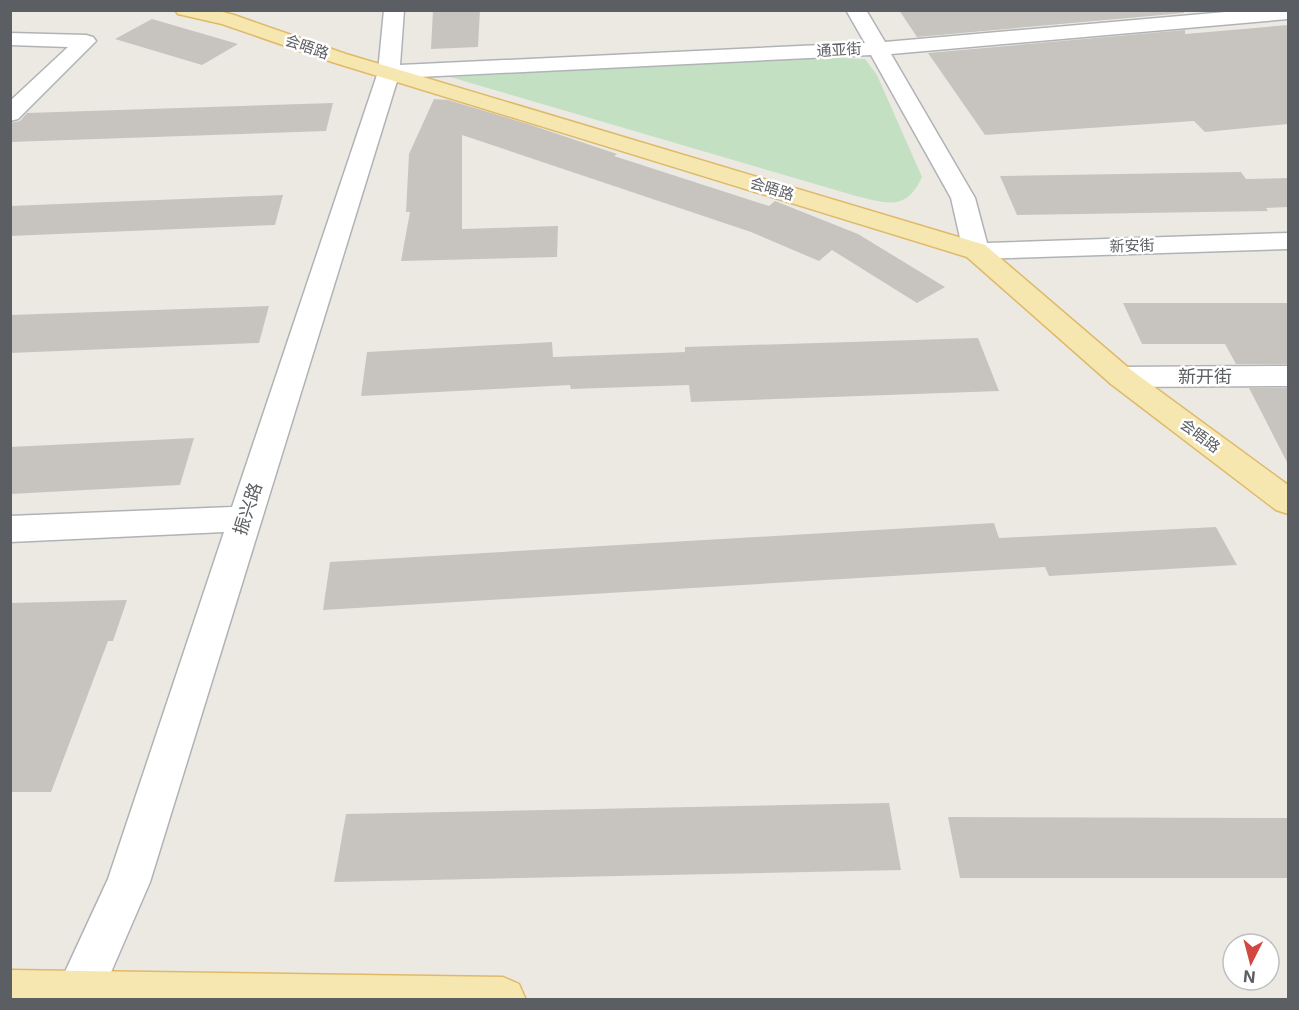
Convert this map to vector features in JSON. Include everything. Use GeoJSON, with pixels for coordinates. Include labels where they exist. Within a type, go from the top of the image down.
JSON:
{"type":"FeatureCollection","features":[{"type":"Feature","properties":{"kind":"main road","name":"会晤路"},"geometry":{"type":"LineString","coordinates":[[185,10],[227,19],[339,58],[976,251],[1121,377],[1288,502]]}},
{"type":"Feature","properties":{"kind":"main road"},"geometry":{"type":"LineString","coordinates":[[10,993],[76,997],[503,999]]}},
{"type":"Feature","properties":{"kind":"street","name":"振兴路"},"geometry":{"type":"LineString","coordinates":[[76,997],[128,882],[245,519],[389,72],[394,10]]}},
{"type":"Feature","properties":{"kind":"street"},"geometry":{"type":"LineString","coordinates":[[856,10],[876,49],[963,198],[976,251]]}},
{"type":"Feature","properties":{"kind":"street","name":"通亚街"},"geometry":{"type":"LineString","coordinates":[[389,72],[876,49],[1288,13]]}},
{"type":"Feature","properties":{"kind":"street"},"geometry":{"type":"LineString","coordinates":[[10,39],[87,41],[10,114]]}},
{"type":"Feature","properties":{"kind":"street","name":"新安街"},"geometry":{"type":"LineString","coordinates":[[976,251],[1288,241]]}},
{"type":"Feature","properties":{"kind":"street","name":"新开街"},"geometry":{"type":"LineString","coordinates":[[1121,377],[1288,376]]}},
{"type":"Feature","properties":{"kind":"street"},"geometry":{"type":"LineString","coordinates":[[10,529],[245,519]]}},
{"type":"Feature","properties":{"kind":"green space"},"geometry":{"type":"Polygon","coordinates":[[[816,57],[865,59],[877,75],[922,177],[909,196],[895,202],[886,202],[856,196],[450,77],[816,57]]]}},
{"type":"Feature","properties":{"kind":"building"},"geometry":{"type":"Polygon","coordinates":[[[433,10],[480,10],[478,47],[431,49],[433,10]]]}},
{"type":"Feature","properties":{"kind":"building"},"geometry":{"type":"Polygon","coordinates":[[[899,10],[1184,10],[1184,13],[917,37],[899,10]]]}},
{"type":"Feature","properties":{"kind":"building"},"geometry":{"type":"Polygon","coordinates":[[[152,19],[238,44],[202,65],[115,39],[152,19]]]}},
{"type":"Feature","properties":{"kind":"building"},"geometry":{"type":"Polygon","coordinates":[[[1288,25],[1288,124],[1205,132],[1194,121],[985,135],[928,53],[1185,30],[1185,34],[1288,25]]]}},
{"type":"Feature","properties":{"kind":"building"},"geometry":{"type":"Polygon","coordinates":[[[434,99],[448,100],[528,124],[617,154],[614,156],[769,206],[775,201],[858,234],[945,287],[917,303],[832,250],[819,261],[751,232],[462,135],[462,229],[558,226],[557,257],[401,261],[410,212],[406,212],[409,154],[434,99]]]}},
{"type":"Feature","properties":{"kind":"building"},"geometry":{"type":"Polygon","coordinates":[[[333,103],[326,131],[10,142],[10,123],[20,121],[27,113],[333,103]]]}},
{"type":"Feature","properties":{"kind":"building"},"geometry":{"type":"Polygon","coordinates":[[[1241,172],[1246,179],[1288,178],[1288,207],[1266,208],[1268,211],[1017,215],[1000,176],[1241,172]]]}},
{"type":"Feature","properties":{"kind":"building"},"geometry":{"type":"Polygon","coordinates":[[[283,195],[275,225],[10,236],[10,206],[283,195]]]}},
{"type":"Feature","properties":{"kind":"building"},"geometry":{"type":"Polygon","coordinates":[[[1123,303],[1288,303],[1288,364],[1236,364],[1225,344],[1142,344],[1123,303]]]}},
{"type":"Feature","properties":{"kind":"building"},"geometry":{"type":"Polygon","coordinates":[[[269,306],[259,343],[10,353],[10,315],[269,306]]]}},
{"type":"Feature","properties":{"kind":"building"},"geometry":{"type":"Polygon","coordinates":[[[978,338],[999,391],[691,402],[689,385],[571,389],[570,385],[361,396],[367,352],[552,342],[553,357],[685,352],[685,347],[978,338]]]}},
{"type":"Feature","properties":{"kind":"building"},"geometry":{"type":"Polygon","coordinates":[[[1249,388],[1288,388],[1288,464],[1249,388]]]}},
{"type":"Feature","properties":{"kind":"building"},"geometry":{"type":"Polygon","coordinates":[[[194,438],[180,485],[10,494],[10,447],[194,438]]]}},
{"type":"Feature","properties":{"kind":"building"},"geometry":{"type":"Polygon","coordinates":[[[994,523],[999,538],[1216,527],[1237,565],[1049,576],[1045,567],[323,610],[330,562],[994,523]]]}},
{"type":"Feature","properties":{"kind":"building"},"geometry":{"type":"Polygon","coordinates":[[[127,600],[113,641],[108,641],[51,792],[10,792],[10,603],[127,600]]]}},
{"type":"Feature","properties":{"kind":"building"},"geometry":{"type":"Polygon","coordinates":[[[889,803],[901,870],[334,882],[346,814],[889,803]]]}},
{"type":"Feature","properties":{"kind":"building"},"geometry":{"type":"Polygon","coordinates":[[[948,817],[1288,818],[1288,878],[960,878],[948,817]]]}}]}
